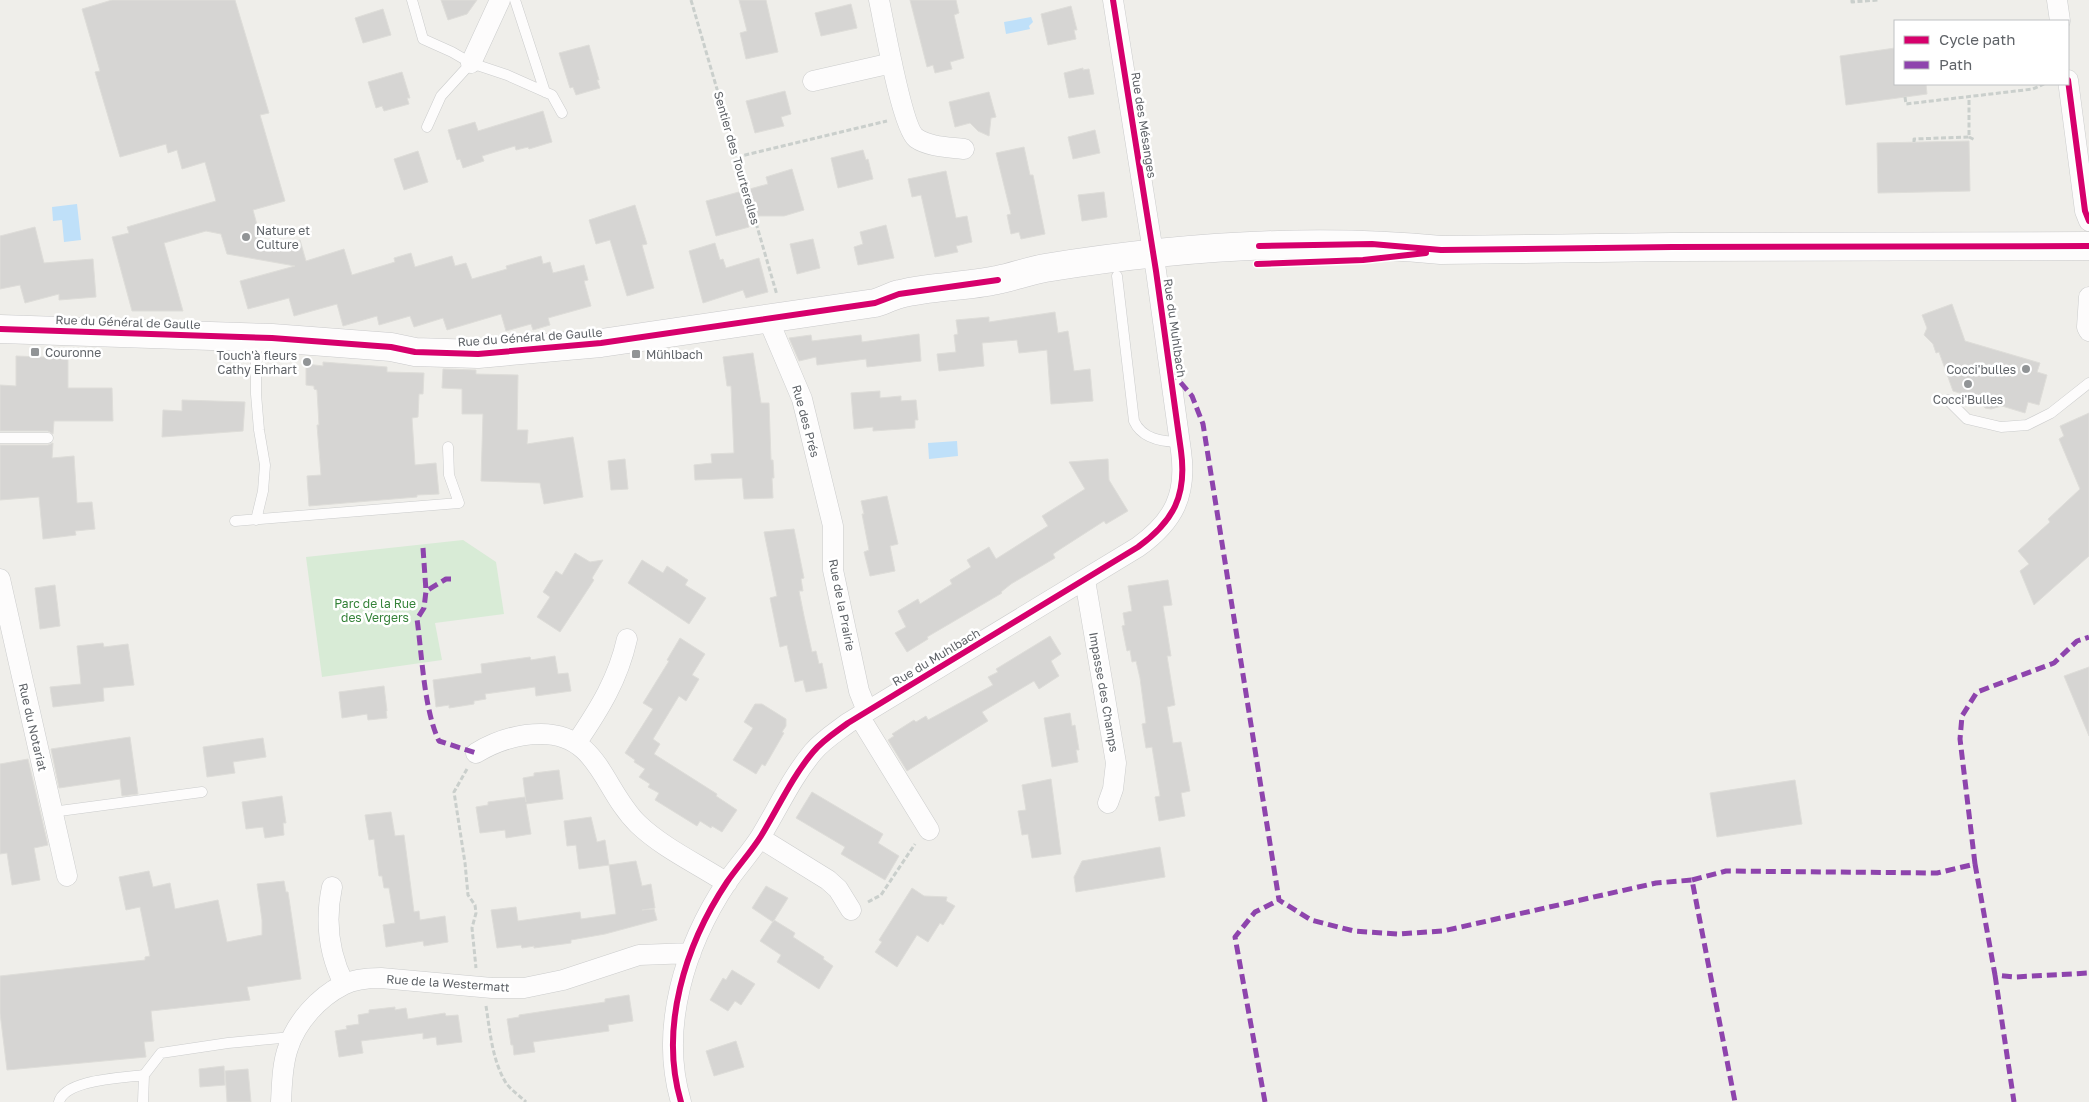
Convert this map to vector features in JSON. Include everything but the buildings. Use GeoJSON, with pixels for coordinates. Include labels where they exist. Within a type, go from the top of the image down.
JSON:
{"type":"FeatureCollection","features":[{"type":"Feature","properties":{"kind":"street"},"geometry":{"type":"LineString","coordinates":[[471,63],[500,0]]}},
{"type":"Feature","properties":{"kind":"street"},"geometry":{"type":"LineString","coordinates":[[879,0],[905,116],[914,136],[925,143],[964,149]]}},
{"type":"Feature","properties":{"kind":"street","name":"Rue des Mésanges"},"geometry":{"type":"LineString","coordinates":[[1113,0],[1154,262]]}},
{"type":"Feature","properties":{"kind":"street"},"geometry":{"type":"LineString","coordinates":[[2058,0],[2060,20]]}},
{"type":"Feature","properties":{"kind":"street"},"geometry":{"type":"LineString","coordinates":[[813,81],[892,63]]}},
{"type":"Feature","properties":{"kind":"street"},"geometry":{"type":"LineString","coordinates":[[2069,85],[2085,211],[2089,221]]}},
{"type":"Feature","properties":{"kind":"street","name":"Rue du Général de Gaulle"},"geometry":{"type":"LineString","coordinates":[[0,329],[256,338],[391,347],[415,352],[478,354],[601,343],[875,304],[899,294],[998,280],[1043,269],[1154,262],[1250,246],[1336,244],[1441,250],[1672,246],[2089,246]]}},
{"type":"Feature","properties":{"kind":"street","name":"Rue du Général de Gaulle"},"geometry":{"type":"LineString","coordinates":[[998,280],[1059,284],[1116,276],[1154,262]]}},
{"type":"Feature","properties":{"kind":"street","name":"Rue du Muhlbach"},"geometry":{"type":"LineString","coordinates":[[681,1102],[674,1072],[672,1040],[677,1001],[691,953],[701,928],[727,883],[760,838],[796,777],[814,751],[834,733],[863,714],[1085,580],[1152,537],[1169,518],[1180,497],[1184,471],[1154,262]]}},
{"type":"Feature","properties":{"kind":"street"},"geometry":{"type":"LineString","coordinates":[[2089,297],[2087,327],[2089,331]]}},
{"type":"Feature","properties":{"kind":"street","name":"Rue des Prés"},"geometry":{"type":"LineString","coordinates":[[776,318],[802,399],[826,497]]}},
{"type":"Feature","properties":{"kind":"street","name":"Rue de la Prairie"},"geometry":{"type":"LineString","coordinates":[[826,497],[833,526],[832,558],[836,584],[860,691],[863,714],[929,830]]}},
{"type":"Feature","properties":{"kind":"street","name":"Rue du Notariat"},"geometry":{"type":"LineString","coordinates":[[0,579],[67,876]]}},
{"type":"Feature","properties":{"kind":"street","name":"Impasse des Champs"},"geometry":{"type":"LineString","coordinates":[[1085,580],[1116,763],[1113,789],[1108,803]]}},
{"type":"Feature","properties":{"kind":"street"},"geometry":{"type":"LineString","coordinates":[[577,742],[611,688],[622,661],[627,638]]}},
{"type":"Feature","properties":{"kind":"street"},"geometry":{"type":"LineString","coordinates":[[476,753],[498,741],[535,734],[565,736],[577,742],[597,764],[615,795],[640,825],[660,841],[727,883]]}},
{"type":"Feature","properties":{"kind":"street"},"geometry":{"type":"LineString","coordinates":[[760,838],[828,880],[838,889],[851,910]]}},
{"type":"Feature","properties":{"kind":"street"},"geometry":{"type":"LineString","coordinates":[[332,887],[329,902],[329,931],[333,955],[344,984]]}},
{"type":"Feature","properties":{"kind":"street","name":"Rue de la Westermatt"},"geometry":{"type":"LineString","coordinates":[[281,1102],[285,1059],[298,1025],[319,1002],[344,984],[366,978],[381,978],[476,987],[507,988],[541,985],[583,974],[639,955],[691,953]]}},
{"type":"Feature","properties":{"kind":"lane"},"geometry":{"type":"LineString","coordinates":[[412,0],[423,40],[452,52],[471,63],[507,75],[552,95],[562,113]]}},
{"type":"Feature","properties":{"kind":"lane"},"geometry":{"type":"LineString","coordinates":[[515,0],[545,92]]}},
{"type":"Feature","properties":{"kind":"lane"},"geometry":{"type":"LineString","coordinates":[[427,127],[441,96],[471,63]]}},
{"type":"Feature","properties":{"kind":"lane"},"geometry":{"type":"LineString","coordinates":[[1116,276],[1134,421],[1138,429],[1144,434],[1161,440],[1180,442]]}},
{"type":"Feature","properties":{"kind":"lane"},"geometry":{"type":"LineString","coordinates":[[256,338],[256,404],[265,465],[263,491],[256,520]]}},
{"type":"Feature","properties":{"kind":"lane"},"geometry":{"type":"LineString","coordinates":[[1948,400],[1967,419],[2000,427],[2028,424],[2051,413],[2089,383]]}},
{"type":"Feature","properties":{"kind":"lane"},"geometry":{"type":"LineString","coordinates":[[0,438],[48,438]]}},
{"type":"Feature","properties":{"kind":"lane"},"geometry":{"type":"LineString","coordinates":[[235,521],[459,503],[449,475],[448,447]]}},
{"type":"Feature","properties":{"kind":"lane"},"geometry":{"type":"LineString","coordinates":[[52,812],[202,792]]}},
{"type":"Feature","properties":{"kind":"lane"},"geometry":{"type":"LineString","coordinates":[[143,1102],[144,1075],[161,1053],[228,1043],[292,1037]]}},
{"type":"Feature","properties":{"kind":"lane"},"geometry":{"type":"LineString","coordinates":[[59,1102],[66,1091],[78,1085],[144,1075]]}},
{"type":"Feature","properties":{"kind":"path"},"geometry":{"type":"LineString","coordinates":[[1852,0],[1852,2],[1878,0]]}},
{"type":"Feature","properties":{"kind":"path"},"geometry":{"type":"LineString","coordinates":[[1905,97],[1906,104],[2033,89],[2042,85]]}},
{"type":"Feature","properties":{"kind":"path"},"geometry":{"type":"LineString","coordinates":[[1968,97],[1970,137]]}},
{"type":"Feature","properties":{"kind":"path"},"geometry":{"type":"LineString","coordinates":[[737,157],[905,116]]}},
{"type":"Feature","properties":{"kind":"path"},"geometry":{"type":"LineString","coordinates":[[1914,142],[1914,139],[1970,137],[1975,140]]}},
{"type":"Feature","properties":{"kind":"path"},"geometry":{"type":"LineString","coordinates":[[476,753],[454,792],[466,863],[468,895],[475,905],[476,913],[472,928],[476,987],[485,999],[492,1042],[507,1084],[526,1102]]}},
{"type":"Feature","properties":{"kind":"path"},"geometry":{"type":"LineString","coordinates":[[851,910],[881,895],[914,844],[929,830]]}},
{"type":"Feature","properties":{"kind":"green space","name":"Parc de la Rue des Vergers"},"geometry":{"type":"Polygon","coordinates":[[[463,540],[496,562],[504,614],[435,623],[442,660],[322,677],[306,557],[463,540]]]}},
{"type":"Feature","properties":{"kind":"water"},"geometry":{"type":"Polygon","coordinates":[[[1031,17],[1033,22],[1029,26],[1030,29],[1006,34],[1004,22],[1031,17]]]}},
{"type":"Feature","properties":{"kind":"water"},"geometry":{"type":"Polygon","coordinates":[[[77,204],[81,240],[64,242],[62,220],[53,221],[52,207],[77,204]]]}},
{"type":"Feature","properties":{"kind":"water"},"geometry":{"type":"Polygon","coordinates":[[[957,441],[958,456],[929,459],[928,443],[957,441]]]}},
{"type":"Feature","properties":{"kind":"marked path"},"geometry":{"type":"LineString","coordinates":[[1171,371],[1192,396],[1203,424],[1279,900],[1311,920],[1354,931],[1398,934],[1443,931],[1656,883],[1692,880],[1735,1102]]}},
{"type":"Feature","properties":{"kind":"marked path"},"geometry":{"type":"LineString","coordinates":[[423,548],[426,591]]}},
{"type":"Feature","properties":{"kind":"marked path"},"geometry":{"type":"LineString","coordinates":[[451,579],[446,579],[426,591],[424,608],[417,619],[424,682],[430,714],[439,741],[476,753]]}},
{"type":"Feature","properties":{"kind":"marked path"},"geometry":{"type":"LineString","coordinates":[[1975,864],[1960,739],[1962,716],[1977,692],[2054,663],[2077,641],[2089,637]]}},
{"type":"Feature","properties":{"kind":"marked path"},"geometry":{"type":"LineString","coordinates":[[1692,880],[1726,871],[1937,873],[1975,864],[1995,975],[2015,977],[2089,973]]}},
{"type":"Feature","properties":{"kind":"marked path"},"geometry":{"type":"LineString","coordinates":[[1265,1102],[1235,937],[1255,912],[1279,900]]}},
{"type":"Feature","properties":{"kind":"marked path"},"geometry":{"type":"LineString","coordinates":[[1995,975],[2014,1102]]}},
{"type":"Feature","properties":{"kind":"cycle path"},"geometry":{"type":"LineString","coordinates":[[681,1102],[675,1074],[673,1045],[675,1016],[688,960],[699,933],[727,882],[761,836],[792,782],[813,752],[825,740],[848,723],[1138,547],[1161,527],[1169,517],[1180,494],[1182,481],[1181,451],[1156,271],[1113,0]]}},
{"type":"Feature","properties":{"kind":"cycle path"},"geometry":{"type":"LineString","coordinates":[[2069,85],[2085,211],[2089,221]]}},
{"type":"Feature","properties":{"kind":"cycle path"},"geometry":{"type":"LineString","coordinates":[[1259,246],[1372,244],[1441,250],[1672,247],[2089,246]]}},
{"type":"Feature","properties":{"kind":"cycle path"},"geometry":{"type":"LineString","coordinates":[[1257,264],[1363,260],[1426,253]]}},
{"type":"Feature","properties":{"kind":"cycle path"},"geometry":{"type":"LineString","coordinates":[[0,329],[272,338],[391,347],[415,352],[478,354],[601,343],[875,303],[899,294],[998,280]]}},
{"type":"Feature","properties":{"kind":"place","name":"Nature et Culture"},"geometry":{"type":"Point","coordinates":[246,237]}},
{"type":"Feature","properties":{"kind":"place","name":"Couronne"},"geometry":{"type":"Point","coordinates":[35,352]}},
{"type":"Feature","properties":{"kind":"place","name":"Mühlbach"},"geometry":{"type":"Point","coordinates":[636,354]}},
{"type":"Feature","properties":{"kind":"place","name":"Touch'à fleurs Cathy Ehrhart"},"geometry":{"type":"Point","coordinates":[307,362]}},
{"type":"Feature","properties":{"kind":"place","name":"Cocci'bulles"},"geometry":{"type":"Point","coordinates":[2026,369]}},
{"type":"Feature","properties":{"kind":"place","name":"Cocci'Bulles"},"geometry":{"type":"Point","coordinates":[1968,384]}}]}
